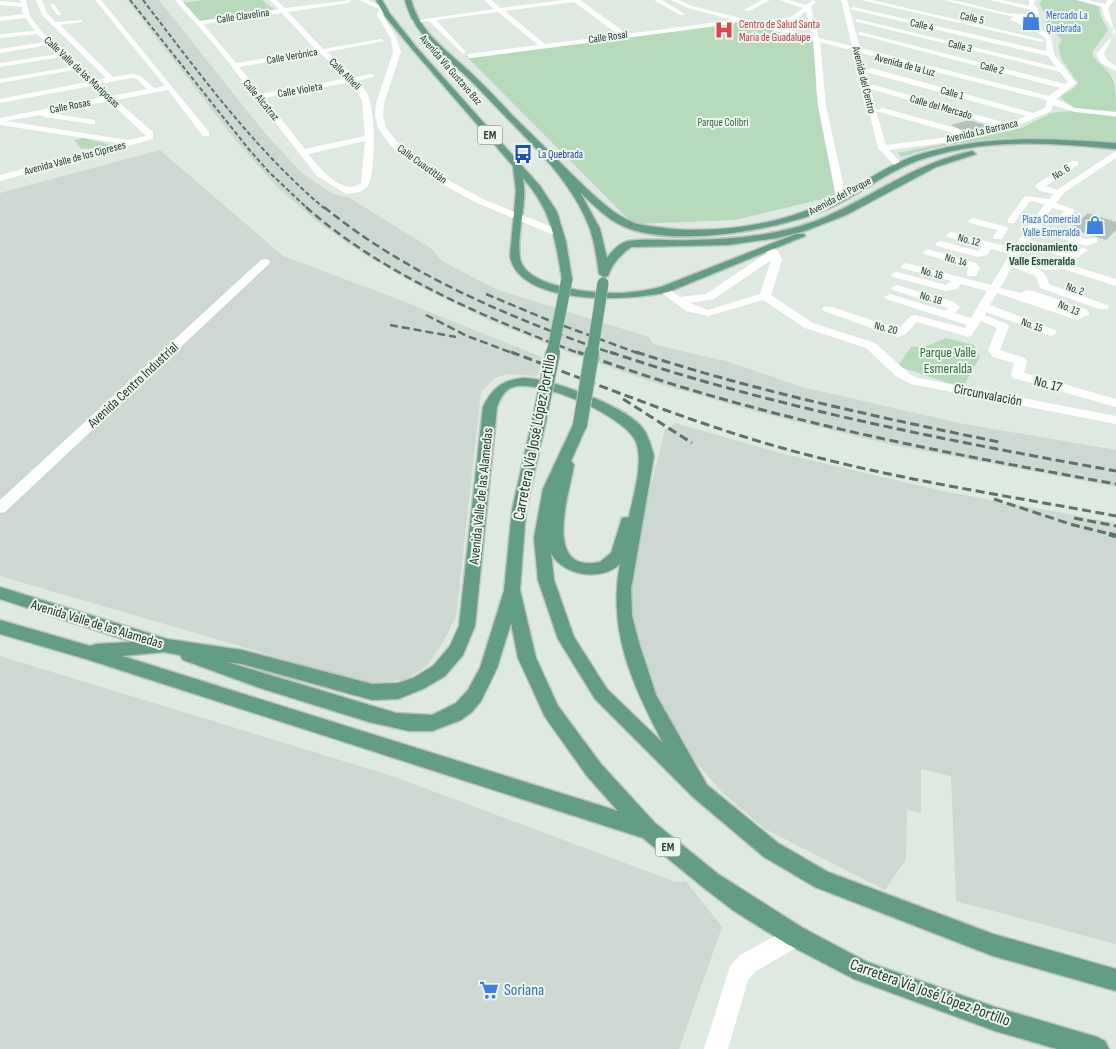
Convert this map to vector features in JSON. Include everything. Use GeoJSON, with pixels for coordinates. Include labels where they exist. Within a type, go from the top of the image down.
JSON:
{"type":"FeatureCollection","features":[{"type":"Feature","properties":{"kind":"main road","name":"EM"},"geometry":{"type":"LineString","coordinates":[[408,0],[409,8],[415,21]]}},
{"type":"Feature","properties":{"kind":"main road","name":"Avenida Vía Gustavo Baz"},"geometry":{"type":"LineString","coordinates":[[380,4],[446,77],[517,167],[537,188],[552,212],[567,278]]}},
{"type":"Feature","properties":{"kind":"main road","name":"Avenida Vía Gustavo Baz"},"geometry":{"type":"LineString","coordinates":[[415,21],[464,74],[554,162],[588,215],[597,236],[604,276]]}},
{"type":"Feature","properties":{"kind":"main road","name":"Avenida del Parque"},"geometry":{"type":"LineString","coordinates":[[554,162],[627,225],[656,231],[690,232],[762,225],[814,212],[898,164],[946,149],[990,142],[1057,141],[1116,146]]}},
{"type":"Feature","properties":{"kind":"main road","name":"Avenida del Parque"},"geometry":{"type":"LineString","coordinates":[[623,239],[721,242],[763,237],[824,221],[868,199],[914,172],[938,162],[969,154],[1023,149],[1084,150],[1116,154]]}},
{"type":"Feature","properties":{"kind":"main road"},"geometry":{"type":"LineString","coordinates":[[517,167],[520,193],[516,226],[516,263],[522,273],[536,282],[552,287],[597,295],[641,295],[664,290],[771,250],[824,221]]}},
{"type":"Feature","properties":{"kind":"main road"},"geometry":{"type":"LineString","coordinates":[[604,276],[623,239],[627,225]]}},
{"type":"Feature","properties":{"kind":"main road","name":"Carretera Vía José López Portillo"},"geometry":{"type":"LineString","coordinates":[[604,276],[580,425],[550,489],[542,538],[546,580],[566,639],[601,694],[700,791],[771,850],[822,880],[993,945],[1116,980]]}},
{"type":"Feature","properties":{"kind":"main road","name":"Carretera Vía José López Portillo"},"geometry":{"type":"LineString","coordinates":[[567,278],[539,421],[518,510],[512,590],[527,658],[551,711],[594,770],[648,830],[742,904],[795,936],[862,971],[996,1019],[1097,1049]]}},
{"type":"Feature","properties":{"kind":"main road","name":"Avenida Valle de las Alamedas"},"geometry":{"type":"LineString","coordinates":[[0,593],[167,646],[242,657],[372,692],[398,691],[419,683],[439,671],[457,650],[467,626],[490,407],[496,394],[508,385],[524,382],[538,383],[609,410],[626,419],[643,440],[647,456],[623,589],[624,616],[630,643],[648,696],[700,791]]}},
{"type":"Feature","properties":{"kind":"main road"},"geometry":{"type":"LineString","coordinates":[[569,452],[557,528],[558,550],[567,562],[582,568],[596,568],[609,565],[618,555],[630,512],[640,500]]}},
{"type":"Feature","properties":{"kind":"main road"},"geometry":{"type":"LineString","coordinates":[[86,652],[167,646],[233,673],[372,715],[406,722],[432,723],[452,716],[476,694],[485,679],[512,590]]}},
{"type":"Feature","properties":{"kind":"main road"},"geometry":{"type":"LineString","coordinates":[[0,627],[86,652],[648,830]]}},
{"type":"Feature","properties":{"kind":"street","name":"Calle Valle de las Mariposas"},"geometry":{"type":"LineString","coordinates":[[39,0],[44,14],[112,80]]}},
{"type":"Feature","properties":{"kind":"street"},"geometry":{"type":"LineString","coordinates":[[98,0],[170,86],[206,134]]}},
{"type":"Feature","properties":{"kind":"street","name":"Calle Alcatraz"},"geometry":{"type":"LineString","coordinates":[[178,0],[304,152],[320,174],[346,191],[352,191]]}},
{"type":"Feature","properties":{"kind":"street","name":"Calle Alhelí"},"geometry":{"type":"LineString","coordinates":[[272,0],[284,10],[321,51],[353,80],[366,100],[369,140],[365,184],[352,191]]}},
{"type":"Feature","properties":{"kind":"street"},"geometry":{"type":"LineString","coordinates":[[362,0],[380,4]]}},
{"type":"Feature","properties":{"kind":"street"},"geometry":{"type":"LineString","coordinates":[[487,0],[543,46]]}},
{"type":"Feature","properties":{"kind":"street"},"geometry":{"type":"LineString","coordinates":[[415,21],[576,0],[624,35]]}},
{"type":"Feature","properties":{"kind":"street"},"geometry":{"type":"LineString","coordinates":[[657,0],[688,17]]}},
{"type":"Feature","properties":{"kind":"street"},"geometry":{"type":"LineString","coordinates":[[674,0],[690,7]]}},
{"type":"Feature","properties":{"kind":"street"},"geometry":{"type":"LineString","coordinates":[[681,3],[695,0]]}},
{"type":"Feature","properties":{"kind":"street"},"geometry":{"type":"LineString","coordinates":[[747,10],[767,0]]}},
{"type":"Feature","properties":{"kind":"street"},"geometry":{"type":"LineString","coordinates":[[782,0],[808,7]]}},
{"type":"Feature","properties":{"kind":"street"},"geometry":{"type":"LineString","coordinates":[[767,21],[793,20],[815,0]]}},
{"type":"Feature","properties":{"kind":"street","name":"Avenida del Centro"},"geometry":{"type":"LineString","coordinates":[[844,0],[888,151],[898,164]]}},
{"type":"Feature","properties":{"kind":"street","name":"Avenida del Centro"},"geometry":{"type":"LineString","coordinates":[[850,0],[860,34],[860,51],[869,70],[880,110],[888,151]]}},
{"type":"Feature","properties":{"kind":"street"},"geometry":{"type":"LineString","coordinates":[[864,0],[1050,42]]}},
{"type":"Feature","properties":{"kind":"street","name":"Calle 5"},"geometry":{"type":"LineString","coordinates":[[898,0],[1046,35]]}},
{"type":"Feature","properties":{"kind":"street"},"geometry":{"type":"LineString","coordinates":[[946,0],[1018,16],[1037,14],[1031,4],[1032,0]]}},
{"type":"Feature","properties":{"kind":"street"},"geometry":{"type":"LineString","coordinates":[[993,0],[1035,9]]}},
{"type":"Feature","properties":{"kind":"street"},"geometry":{"type":"LineString","coordinates":[[1080,0],[1116,8]]}},
{"type":"Feature","properties":{"kind":"street"},"geometry":{"type":"LineString","coordinates":[[1105,7],[1111,0]]}},
{"type":"Feature","properties":{"kind":"street","name":"Calle Clavelina"},"geometry":{"type":"LineString","coordinates":[[197,23],[349,1]]}},
{"type":"Feature","properties":{"kind":"street"},"geometry":{"type":"LineString","coordinates":[[0,3],[23,3]]}},
{"type":"Feature","properties":{"kind":"street","name":"Calle Valle de las Mariposas"},"geometry":{"type":"LineString","coordinates":[[23,3],[27,16],[39,32],[150,136]]}},
{"type":"Feature","properties":{"kind":"street","name":"Calle Cuautitlán"},"geometry":{"type":"LineString","coordinates":[[380,4],[380,15],[394,39],[397,52],[380,103],[379,116],[382,128],[389,138],[394,144],[443,181],[480,202],[558,233]]}},
{"type":"Feature","properties":{"kind":"street"},"geometry":{"type":"LineString","coordinates":[[42,8],[53,6],[59,14]]}},
{"type":"Feature","properties":{"kind":"street"},"geometry":{"type":"LineString","coordinates":[[674,9],[690,7]]}},
{"type":"Feature","properties":{"kind":"street","name":"Avenida de la Luz"},"geometry":{"type":"LineString","coordinates":[[690,7],[860,51],[1050,104],[1075,110],[1116,114]]}},
{"type":"Feature","properties":{"kind":"street"},"geometry":{"type":"LineString","coordinates":[[808,7],[816,40],[822,106],[842,197]]}},
{"type":"Feature","properties":{"kind":"street"},"geometry":{"type":"LineString","coordinates":[[1105,7],[1108,18],[1116,30]]}},
{"type":"Feature","properties":{"kind":"street","name":"Calle 4"},"geometry":{"type":"LineString","coordinates":[[853,9],[1050,54]]}},
{"type":"Feature","properties":{"kind":"street"},"geometry":{"type":"LineString","coordinates":[[0,18],[27,16]]}},
{"type":"Feature","properties":{"kind":"street"},"geometry":{"type":"LineString","coordinates":[[1018,16],[1013,19],[1014,21],[1046,35],[1050,42],[1050,54],[1072,83],[1066,87]]}},
{"type":"Feature","properties":{"kind":"street"},"geometry":{"type":"LineString","coordinates":[[1108,18],[1116,19]]}},
{"type":"Feature","properties":{"kind":"street"},"geometry":{"type":"LineString","coordinates":[[431,19],[463,52]]}},
{"type":"Feature","properties":{"kind":"street"},"geometry":{"type":"LineString","coordinates":[[54,24],[74,25],[80,20]]}},
{"type":"Feature","properties":{"kind":"street","name":"Calle Rosal"},"geometry":{"type":"LineString","coordinates":[[471,56],[738,20]]}},
{"type":"Feature","properties":{"kind":"street"},"geometry":{"type":"LineString","coordinates":[[695,21],[702,24]]}},
{"type":"Feature","properties":{"kind":"street","name":"Calle 3"},"geometry":{"type":"LineString","coordinates":[[857,21],[1064,71]]}},
{"type":"Feature","properties":{"kind":"street"},"geometry":{"type":"LineString","coordinates":[[0,36],[39,32]]}},
{"type":"Feature","properties":{"kind":"street","name":"Calle 2"},"geometry":{"type":"LineString","coordinates":[[860,34],[1066,87]]}},
{"type":"Feature","properties":{"kind":"street"},"geometry":{"type":"LineString","coordinates":[[1116,34],[1104,54],[1104,61],[1116,69]]}},
{"type":"Feature","properties":{"kind":"street","name":"Calle Verónica"},"geometry":{"type":"LineString","coordinates":[[233,66],[381,41]]}},
{"type":"Feature","properties":{"kind":"street"},"geometry":{"type":"LineString","coordinates":[[0,51],[51,43]]}},
{"type":"Feature","properties":{"kind":"street"},"geometry":{"type":"LineString","coordinates":[[0,65],[62,55]]}},
{"type":"Feature","properties":{"kind":"street"},"geometry":{"type":"LineString","coordinates":[[0,81],[76,68]]}},
{"type":"Feature","properties":{"kind":"street","name":"Calle 1"},"geometry":{"type":"LineString","coordinates":[[869,70],[1034,116]]}},
{"type":"Feature","properties":{"kind":"street"},"geometry":{"type":"LineString","coordinates":[[2,101],[136,76],[152,90]]}},
{"type":"Feature","properties":{"kind":"street","name":"Calle Violeta"},"geometry":{"type":"LineString","coordinates":[[259,97],[371,76]]}},
{"type":"Feature","properties":{"kind":"street","name":"Calle Rosas"},"geometry":{"type":"LineString","coordinates":[[0,122],[170,86]]}},
{"type":"Feature","properties":{"kind":"street","name":"Avenida La Barranca"},"geometry":{"type":"LineString","coordinates":[[888,151],[1008,127],[1034,116],[1050,104],[1055,94],[1066,87]]}},
{"type":"Feature","properties":{"kind":"street","name":"Calle del Mercado"},"geometry":{"type":"LineString","coordinates":[[874,88],[1008,127]]}},
{"type":"Feature","properties":{"kind":"street"},"geometry":{"type":"LineString","coordinates":[[1050,104],[1075,110]]}},
{"type":"Feature","properties":{"kind":"street"},"geometry":{"type":"LineString","coordinates":[[880,110],[953,130],[965,136]]}},
{"type":"Feature","properties":{"kind":"street"},"geometry":{"type":"LineString","coordinates":[[32,114],[92,122]]}},
{"type":"Feature","properties":{"kind":"street"},"geometry":{"type":"LineString","coordinates":[[0,122],[132,143]]}},
{"type":"Feature","properties":{"kind":"street"},"geometry":{"type":"LineString","coordinates":[[19,135],[71,144],[85,155]]}},
{"type":"Feature","properties":{"kind":"street"},"geometry":{"type":"LineString","coordinates":[[71,144],[81,135]]}},
{"type":"Feature","properties":{"kind":"street","name":"Avenida Valle de los Cipreses"},"geometry":{"type":"LineString","coordinates":[[0,178],[132,143],[150,136]]}},
{"type":"Feature","properties":{"kind":"street"},"geometry":{"type":"LineString","coordinates":[[304,152],[389,138]]}},
{"type":"Feature","properties":{"kind":"street"},"geometry":{"type":"LineString","coordinates":[[976,320],[1017,252],[1053,200],[1116,154]]}},
{"type":"Feature","properties":{"kind":"street","name":"No. 6"},"geometry":{"type":"LineString","coordinates":[[1053,200],[1040,186],[1075,163]]}},
{"type":"Feature","properties":{"kind":"street"},"geometry":{"type":"LineString","coordinates":[[4,167],[10,175]]}},
{"type":"Feature","properties":{"kind":"street"},"geometry":{"type":"LineString","coordinates":[[1011,221],[1028,198],[1053,200],[1070,210],[1060,222]]}},
{"type":"Feature","properties":{"kind":"street"},"geometry":{"type":"LineString","coordinates":[[969,225],[998,237],[1017,252],[1050,267],[1116,288]]}},
{"type":"Feature","properties":{"kind":"street"},"geometry":{"type":"LineString","coordinates":[[1034,227],[1087,243],[1093,240]]}},
{"type":"Feature","properties":{"kind":"street","name":"No. 12"},"geometry":{"type":"LineString","coordinates":[[950,235],[1017,252]]}},
{"type":"Feature","properties":{"kind":"street"},"geometry":{"type":"LineString","coordinates":[[1053,251],[1065,236]]}},
{"type":"Feature","properties":{"kind":"street","name":"No. 12"},"geometry":{"type":"LineString","coordinates":[[941,244],[978,254],[983,253],[988,244]]}},
{"type":"Feature","properties":{"kind":"street"},"geometry":{"type":"LineString","coordinates":[[664,290],[678,300],[698,312],[708,313],[765,296],[777,260],[771,250],[710,297],[696,300],[678,300]]}},
{"type":"Feature","properties":{"kind":"street"},"geometry":{"type":"LineString","coordinates":[[1017,252],[1053,251],[1074,257],[1083,250]]}},
{"type":"Feature","properties":{"kind":"street","name":"No. 2"},"geometry":{"type":"LineString","coordinates":[[1017,252],[1044,278],[1105,303]]}},
{"type":"Feature","properties":{"kind":"street","name":"No. 14"},"geometry":{"type":"LineString","coordinates":[[926,256],[972,274],[996,286]]}},
{"type":"Feature","properties":{"kind":"street","name":"Avenida Centro Industrial"},"geometry":{"type":"LineString","coordinates":[[0,508],[266,262]]}},
{"type":"Feature","properties":{"kind":"street","name":"No. 16"},"geometry":{"type":"LineString","coordinates":[[906,266],[958,280],[996,286]]}},
{"type":"Feature","properties":{"kind":"street"},"geometry":{"type":"LineString","coordinates":[[1050,267],[1064,266],[1116,283]]}},
{"type":"Feature","properties":{"kind":"street","name":"No. 16"},"geometry":{"type":"LineString","coordinates":[[897,275],[946,288],[953,287],[958,280]]}},
{"type":"Feature","properties":{"kind":"street","name":"No. 15"},"geometry":{"type":"LineString","coordinates":[[996,286],[1023,302],[1013,318]]}},
{"type":"Feature","properties":{"kind":"street","name":"No. 18"},"geometry":{"type":"LineString","coordinates":[[893,293],[948,315],[976,320]]}},
{"type":"Feature","properties":{"kind":"street","name":"Circunvalación"},"geometry":{"type":"LineString","coordinates":[[765,296],[782,310],[802,322],[825,332],[876,349],[901,376],[914,381],[1116,420]]}},
{"type":"Feature","properties":{"kind":"street","name":"No. 20"},"geometry":{"type":"LineString","coordinates":[[828,309],[898,333],[902,332],[915,318],[976,320]]}},
{"type":"Feature","properties":{"kind":"street","name":"No. 15"},"geometry":{"type":"LineString","coordinates":[[976,320],[1013,318],[1050,332]]}},
{"type":"Feature","properties":{"kind":"street","name":"No. 17"},"geometry":{"type":"LineString","coordinates":[[976,320],[1003,326],[994,350],[997,354],[1021,361],[1017,375],[1116,403]]}},
{"type":"Feature","properties":{"kind":"street"},"geometry":{"type":"LineString","coordinates":[[716,1049],[738,974],[748,963],[795,936]]}},
{"type":"Feature","properties":{"kind":"shaded area"},"geometry":{"type":"Polygon","coordinates":[[[127,0],[159,0],[264,132],[303,174],[333,194],[350,198],[432,249],[442,261],[498,290],[649,337],[653,344],[729,362],[802,387],[959,423],[1116,450],[1116,487],[892,445],[760,413],[649,381],[575,355],[490,321],[421,287],[363,254],[315,220],[277,187],[233,137],[127,0]]]}},
{"type":"Feature","properties":{"kind":"shaded area"},"geometry":{"type":"Polygon","coordinates":[[[160,150],[283,256],[400,300],[544,358],[537,376],[507,374],[495,378],[481,392],[456,617],[442,644],[427,666],[404,680],[366,683],[0,576],[0,193],[160,150]]]}},
{"type":"Feature","properties":{"kind":"shaded area"},"geometry":{"type":"Polygon","coordinates":[[[675,423],[784,454],[942,491],[1116,523],[1116,944],[956,901],[951,776],[921,769],[921,813],[907,810],[906,859],[885,890],[765,829],[722,792],[676,739],[651,690],[630,615],[629,585],[637,543],[665,429],[675,423]]]}},
{"type":"Feature","properties":{"kind":"shaded area"},"geometry":{"type":"Polygon","coordinates":[[[0,656],[392,776],[676,882],[686,881],[722,927],[679,1049],[0,1049],[0,656]]]}},
{"type":"Feature","properties":{"kind":"green space"},"geometry":{"type":"Polygon","coordinates":[[[205,0],[262,0],[277,12],[197,23],[180,3],[205,0]]]}},
{"type":"Feature","properties":{"kind":"green space"},"geometry":{"type":"Polygon","coordinates":[[[1042,0],[1075,0],[1099,6],[1101,17],[1108,30],[1093,51],[1093,57],[1113,80],[1116,93],[1116,112],[1074,108],[1060,97],[1078,83],[1062,60],[1058,46],[1062,40],[1046,24],[1045,14],[1039,3],[1042,0]]]}},
{"type":"Feature","properties":{"kind":"green space","name":"Parque Colibri"},"geometry":{"type":"Polygon","coordinates":[[[743,22],[817,43],[816,91],[840,195],[734,220],[633,224],[466,56],[743,22]]]}},
{"type":"Feature","properties":{"kind":"green space"},"geometry":{"type":"Polygon","coordinates":[[[1071,111],[1116,117],[1116,143],[1089,140],[1008,138],[954,144],[902,157],[897,153],[1021,128],[1052,113],[1071,111]]]}},
{"type":"Feature","properties":{"kind":"green space"},"geometry":{"type":"Polygon","coordinates":[[[84,138],[115,146],[81,149],[74,140],[84,138]]]}},
{"type":"Feature","properties":{"kind":"green space","name":"Parque Valle Esmeralda"},"geometry":{"type":"Polygon","coordinates":[[[946,338],[974,345],[980,357],[964,385],[948,383],[898,366],[911,347],[927,346],[946,338]]]}},
{"type":"Feature","properties":{"kind":"building"},"geometry":{"type":"Polygon","coordinates":[[[969,120],[992,127],[966,132],[951,125],[969,120]]]}},
{"type":"Feature","properties":{"kind":"building","name":"Plaza Comercial Valle Esmeralda"},"geometry":{"type":"Polygon","coordinates":[[[1088,213],[1116,222],[1116,230],[1106,240],[1075,230],[1077,229],[1072,227],[1088,213]]]}},
{"type":"Feature","properties":{"kind":"railway"},"geometry":{"type":"LineString","coordinates":[[130,0],[247,147],[268,171],[308,209]]}},
{"type":"Feature","properties":{"kind":"railway"},"geometry":{"type":"LineString","coordinates":[[143,0],[206,82],[251,136],[299,186],[325,209]]}},
{"type":"Feature","properties":{"kind":"railway"},"geometry":{"type":"LineString","coordinates":[[306,207],[336,231],[401,274],[473,310],[581,354]]}},
{"type":"Feature","properties":{"kind":"railway"},"geometry":{"type":"LineString","coordinates":[[324,207],[390,254],[462,293],[538,326],[614,354]]}},
{"type":"Feature","properties":{"kind":"railway"},"geometry":{"type":"LineString","coordinates":[[486,294],[548,320],[640,354]]}},
{"type":"Feature","properties":{"kind":"railway"},"geometry":{"type":"LineString","coordinates":[[426,315],[467,336],[515,354]]}},
{"type":"Feature","properties":{"kind":"railway"},"geometry":{"type":"LineString","coordinates":[[390,325],[456,337]]}},
{"type":"Feature","properties":{"kind":"railway"},"geometry":{"type":"LineString","coordinates":[[511,352],[660,408],[774,446],[887,474],[1116,516]]}},
{"type":"Feature","properties":{"kind":"railway"},"geometry":{"type":"LineString","coordinates":[[578,352],[644,375],[777,414],[912,445],[1116,484]]}},
{"type":"Feature","properties":{"kind":"railway"},"geometry":{"type":"LineString","coordinates":[[610,352],[735,390],[861,421],[1116,471]]}},
{"type":"Feature","properties":{"kind":"railway"},"geometry":{"type":"LineString","coordinates":[[636,352],[771,391],[862,413],[999,442]]}},
{"type":"Feature","properties":{"kind":"railway"},"geometry":{"type":"LineString","coordinates":[[623,399],[692,443]]}},
{"type":"Feature","properties":{"kind":"railway"},"geometry":{"type":"LineString","coordinates":[[994,499],[1070,524],[1114,535]]}},
{"type":"Feature","properties":{"kind":"railway"},"geometry":{"type":"LineString","coordinates":[[1074,518],[1116,526]]}},
{"type":"Feature","properties":{"kind":"railway"},"geometry":{"type":"LineString","coordinates":[[1109,534],[1116,536]]}},
{"type":"Feature","properties":{"kind":"place","name":"Mercado La Quebrada"},"geometry":{"type":"Point","coordinates":[1031,21]}},
{"type":"Feature","properties":{"kind":"place","name":"Centro de Salud Santa María de Guadalupe"},"geometry":{"type":"Point","coordinates":[724,30]}},
{"type":"Feature","properties":{"kind":"place","name":"La Quebrada"},"geometry":{"type":"Point","coordinates":[523,154]}},
{"type":"Feature","properties":{"kind":"place","name":"Plaza Comercial Valle Esmeralda"},"geometry":{"type":"Point","coordinates":[1095,225]}},
{"type":"Feature","properties":{"kind":"place","name":"Soriana"},"geometry":{"type":"Point","coordinates":[489,990]}},
{"type":"Feature","properties":{"kind":"district","name":"Fraccionamiento Valle Esmeralda"},"geometry":{"type":"Point","coordinates":[1042,254]}}]}
